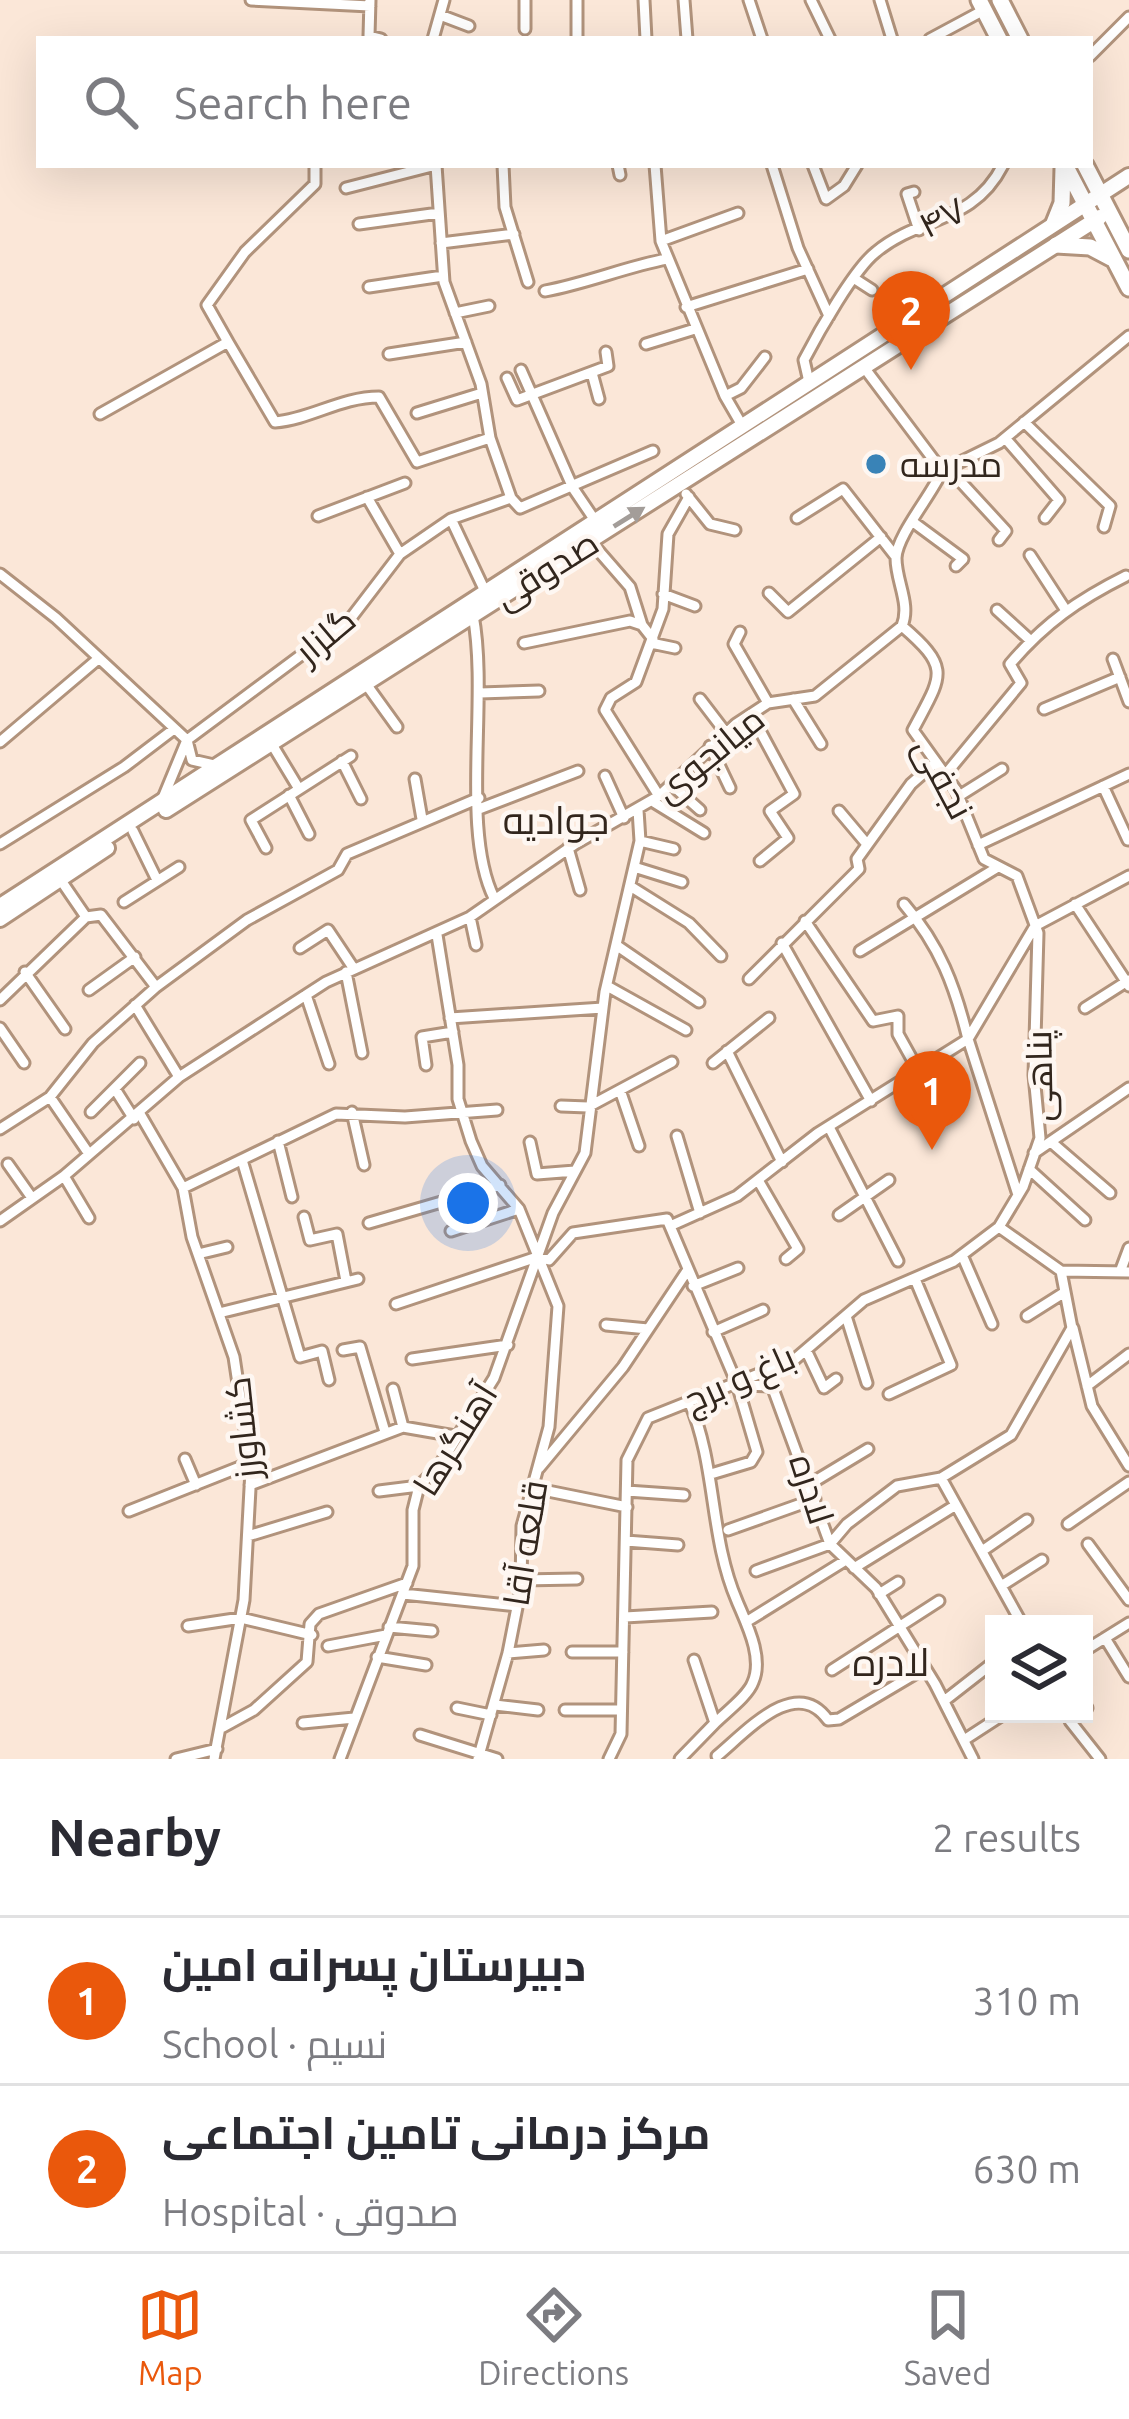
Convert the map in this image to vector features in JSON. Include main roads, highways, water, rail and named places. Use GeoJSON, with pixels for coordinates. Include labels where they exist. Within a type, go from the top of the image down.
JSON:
{"type":"FeatureCollection","features":[{"type":"Feature","properties":{"kind":"main road"},"geometry":{"type":"LineString","coordinates":[[1000,0],[1018,36]]}},
{"type":"Feature","properties":{"kind":"main road"},"geometry":{"type":"LineString","coordinates":[[981,5],[997,36]]}},
{"type":"Feature","properties":{"kind":"main road"},"geometry":{"type":"LineString","coordinates":[[1054,223],[1062,203],[1064,168]]}},
{"type":"Feature","properties":{"kind":"main road"},"geometry":{"type":"LineString","coordinates":[[1066,168],[1084,204],[1101,216]]}},
{"type":"Feature","properties":{"kind":"main road"},"geometry":{"type":"LineString","coordinates":[[1087,168],[1100,194],[1101,216],[1122,255],[1129,288]]}},
{"type":"Feature","properties":{"kind":"main road","name":"صدوقی"},"geometry":{"type":"LineString","coordinates":[[0,919],[366,684],[593,519],[1129,176]]}},
{"type":"Feature","properties":{"kind":"main road","name":"صدوقی"},"geometry":{"type":"LineString","coordinates":[[486,597],[683,492],[863,366],[1101,216]]}},
{"type":"Feature","properties":{"kind":"main road"},"geometry":{"type":"LineString","coordinates":[[1056,245],[1122,255]]}},
{"type":"Feature","properties":{"kind":"main road"},"geometry":{"type":"LineString","coordinates":[[985,267],[994,284]]}},
{"type":"Feature","properties":{"kind":"main road","name":"صدوقی"},"geometry":{"type":"LineString","coordinates":[[0,906],[470,608]]}},
{"type":"Feature","properties":{"kind":"place","name":"مرکز درمانی تامین اجتماعی"},"geometry":{"type":"Point","coordinates":[911,370]}},
{"type":"Feature","properties":{"kind":"place","name":"مدرسه"},"geometry":{"type":"Point","coordinates":[876,464]}},
{"type":"Feature","properties":{"kind":"place","name":"دبیرستان پسرانه امین"},"geometry":{"type":"Point","coordinates":[932,1150]}},
{"type":"Feature","properties":{"kind":"district","name":"جوادیه"},"geometry":{"type":"Point","coordinates":[556,820]}},
{"type":"Feature","properties":{"kind":"district","name":"لادره"},"geometry":{"type":"Point","coordinates":[891,1662]}}]}
